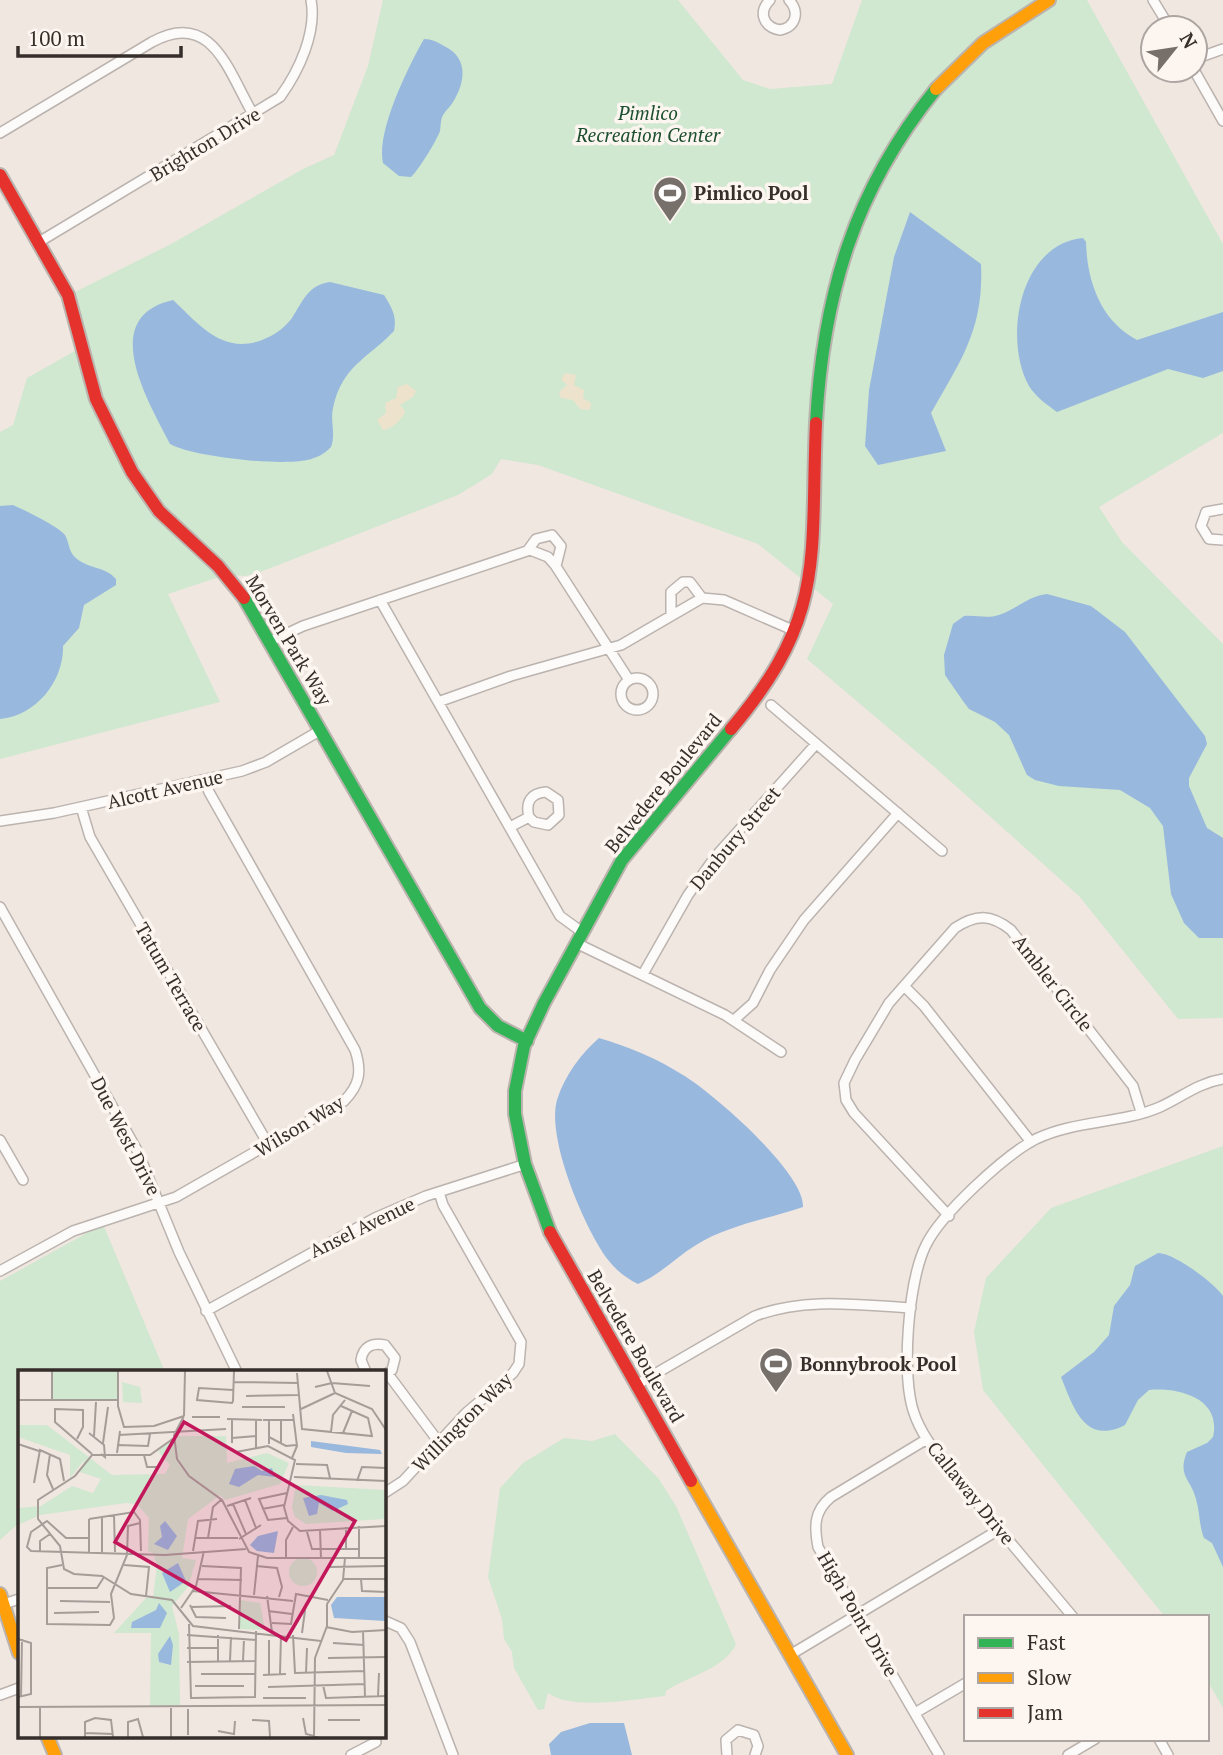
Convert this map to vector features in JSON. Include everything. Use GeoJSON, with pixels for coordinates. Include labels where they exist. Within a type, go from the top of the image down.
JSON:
{"type":"FeatureCollection","features":[{"type":"Feature","properties":{"kind":"street","name":"Brighton Drive"},"geometry":{"type":"LineString","coordinates":[[39,242],[280,97],[293,76],[311,31],[311,0]]}},
{"type":"Feature","properties":{"kind":"street"},"geometry":{"type":"LineString","coordinates":[[769,0],[763,11],[765,22],[780,30],[791,26],[796,17],[795,7],[789,0]]}},
{"type":"Feature","properties":{"kind":"street","name":"Belvedere Boulevard"},"geometry":{"type":"LineString","coordinates":[[847,1755],[555,1243],[540,1211],[526,1164],[515,1112],[517,1076],[527,1041],[579,937],[629,851],[759,696],[796,631],[806,603],[818,527],[816,430],[825,324],[850,233],[870,185],[912,115],[982,44],[1049,0]]}},
{"type":"Feature","properties":{"kind":"street"},"geometry":{"type":"LineString","coordinates":[[0,133],[152,43],[178,31],[189,31],[211,43],[253,114]]}},
{"type":"Feature","properties":{"kind":"street"},"geometry":{"type":"LineString","coordinates":[[1202,84],[1223,121]]}},
{"type":"Feature","properties":{"kind":"street","name":"Morven Park Way"},"geometry":{"type":"LineString","coordinates":[[0,175],[68,295],[96,399],[132,472],[166,517],[233,581],[271,641],[481,1008],[498,1026],[527,1041]]}},
{"type":"Feature","properties":{"kind":"street"},"geometry":{"type":"LineString","coordinates":[[1223,509],[1206,512],[1201,526],[1209,539],[1223,540]]}},
{"type":"Feature","properties":{"kind":"street"},"geometry":{"type":"LineString","coordinates":[[271,641],[303,626],[528,550],[536,539],[552,535],[561,546],[556,566]]}},
{"type":"Feature","properties":{"kind":"street"},"geometry":{"type":"LineString","coordinates":[[528,550],[548,557],[556,566],[629,680]]}},
{"type":"Feature","properties":{"kind":"street"},"geometry":{"type":"LineString","coordinates":[[671,616],[671,592],[676,586],[690,582],[702,598]]}},
{"type":"Feature","properties":{"kind":"street"},"geometry":{"type":"LineString","coordinates":[[438,702],[511,676],[633,640],[702,598],[724,600],[796,631]]}},
{"type":"Feature","properties":{"kind":"street"},"geometry":{"type":"LineString","coordinates":[[380,600],[560,916],[579,937],[643,974],[734,1020],[781,1052]]}},
{"type":"Feature","properties":{"kind":"street"},"geometry":{"type":"LineString","coordinates":[[771,705],[942,851]]}},
{"type":"Feature","properties":{"kind":"street","name":"Alcott Avenue"},"geometry":{"type":"LineString","coordinates":[[0,821],[81,807],[255,767],[321,730]]}},
{"type":"Feature","properties":{"kind":"street","name":"Danbury Street"},"geometry":{"type":"LineString","coordinates":[[643,974],[688,895],[715,857],[816,744]]}},
{"type":"Feature","properties":{"kind":"street","name":"Wilson Way"},"geometry":{"type":"LineString","coordinates":[[0,1271],[74,1231],[160,1204],[344,1101],[355,1091],[360,1064],[355,1050],[205,780]]}},
{"type":"Feature","properties":{"kind":"street","name":"Tatum Terrace"},"geometry":{"type":"LineString","coordinates":[[81,807],[90,837],[268,1144]]}},
{"type":"Feature","properties":{"kind":"street"},"geometry":{"type":"LineString","coordinates":[[734,1020],[753,1003],[770,970],[804,920],[898,813]]}},
{"type":"Feature","properties":{"kind":"street"},"geometry":{"type":"LineString","coordinates":[[510,827],[529,817]]}},
{"type":"Feature","properties":{"kind":"street","name":"Due West Drive"},"geometry":{"type":"LineString","coordinates":[[0,907],[126,1129],[206,1311],[236,1370]]}},
{"type":"Feature","properties":{"kind":"street","name":"Ambler Circle"},"geometry":{"type":"LineString","coordinates":[[949,1216],[854,1113],[846,1100],[844,1083],[889,1003],[955,928],[968,919],[983,916],[999,920],[1028,949],[1133,1086],[1141,1112]]}},
{"type":"Feature","properties":{"kind":"street"},"geometry":{"type":"LineString","coordinates":[[904,986],[924,1006],[1031,1142]]}},
{"type":"Feature","properties":{"kind":"street","name":"Callaway Drive"},"geometry":{"type":"LineString","coordinates":[[1071,1615],[927,1439],[910,1398],[907,1375],[911,1308],[920,1259],[934,1231],[1000,1164],[1031,1142],[1064,1129],[1160,1107],[1199,1085],[1223,1079]]}},
{"type":"Feature","properties":{"kind":"street"},"geometry":{"type":"LineString","coordinates":[[0,1140],[23,1180]]}},
{"type":"Feature","properties":{"kind":"street","name":"Ansel Avenue"},"geometry":{"type":"LineString","coordinates":[[206,1311],[347,1231],[439,1192],[526,1164]]}},
{"type":"Feature","properties":{"kind":"street","name":"Willington Way"},"geometry":{"type":"LineString","coordinates":[[385,1493],[403,1480],[438,1441],[513,1373],[522,1351],[521,1342],[443,1205],[439,1192]]}},
{"type":"Feature","properties":{"kind":"street"},"geometry":{"type":"LineString","coordinates":[[636,1385],[755,1316],[777,1308],[798,1303],[911,1308]]}},
{"type":"Feature","properties":{"kind":"street"},"geometry":{"type":"LineString","coordinates":[[366,1370],[362,1355],[368,1347],[379,1343],[390,1348],[395,1358],[386,1375],[438,1441]]}},
{"type":"Feature","properties":{"kind":"street","name":"High Point Drive"},"geometry":{"type":"LineString","coordinates":[[927,1439],[822,1504],[816,1516],[814,1530],[818,1547],[939,1755]]}},
{"type":"Feature","properties":{"kind":"street"},"geometry":{"type":"LineString","coordinates":[[790,1655],[1000,1529]]}},
{"type":"Feature","properties":{"kind":"street"},"geometry":{"type":"LineString","coordinates":[[2,1599],[18,1650]]}},
{"type":"Feature","properties":{"kind":"street"},"geometry":{"type":"LineString","coordinates":[[385,1621],[401,1629],[410,1642],[453,1755]]}},
{"type":"Feature","properties":{"kind":"street"},"geometry":{"type":"LineString","coordinates":[[915,1713],[964,1684]]}},
{"type":"Feature","properties":{"kind":"street"},"geometry":{"type":"LineString","coordinates":[[0,1695],[18,1688]]}},
{"type":"Feature","properties":{"kind":"street"},"geometry":{"type":"LineString","coordinates":[[727,1755],[726,1740],[738,1730],[754,1735],[758,1746],[755,1755]]}},
{"type":"Feature","properties":{"kind":"street"},"geometry":{"type":"LineString","coordinates":[[48,1738],[55,1755]]}},
{"type":"Feature","properties":{"kind":"street"},"geometry":{"type":"LineString","coordinates":[[1068,1755],[1092,1741]]}},
{"type":"Feature","properties":{"kind":"street"},"geometry":{"type":"LineString","coordinates":[[351,1755],[376,1742]]}},
{"type":"Feature","properties":{"kind":"green space","name":"Pimlico Recreation Center"},"geometry":{"type":"Polygon","coordinates":[[[383,0],[678,0],[743,80],[770,89],[832,84],[862,0],[1087,0],[1223,244],[1223,433],[1099,507],[1122,542],[1223,644],[1223,1018],[1178,1019],[1079,896],[931,764],[807,659],[833,604],[758,544],[538,465],[501,459],[492,474],[458,495],[263,571],[246,576],[225,575],[168,594],[220,702],[0,759],[0,432],[13,425],[27,378],[87,344],[73,293],[171,244],[303,169],[334,155],[368,66],[383,0]]]}},
{"type":"Feature","properties":{"kind":"green space"},"geometry":{"type":"Polygon","coordinates":[[[1223,1146],[1223,1708],[1209,1684],[1209,1615],[1163,1615],[983,1390],[974,1332],[986,1278],[1051,1208],[1223,1146]]]}},
{"type":"Feature","properties":{"kind":"green space"},"geometry":{"type":"Polygon","coordinates":[[[103,1224],[164,1370],[18,1370],[18,1524],[0,1540],[0,1281],[103,1224]]]}},
{"type":"Feature","properties":{"kind":"green space"},"geometry":{"type":"Polygon","coordinates":[[[615,1434],[659,1479],[676,1506],[736,1644],[724,1660],[666,1691],[665,1696],[587,1703],[558,1698],[548,1693],[544,1709],[538,1710],[514,1668],[512,1652],[504,1639],[502,1619],[488,1577],[500,1488],[523,1463],[564,1438],[592,1441],[615,1434]]]}},
{"type":"Feature","properties":{"kind":"sand"},"geometry":{"type":"Polygon","coordinates":[[[565,373],[576,375],[574,385],[584,390],[583,398],[591,403],[590,410],[580,409],[573,400],[561,398],[559,392],[567,385],[561,379],[565,373]]]}},
{"type":"Feature","properties":{"kind":"sand"},"geometry":{"type":"Polygon","coordinates":[[[407,384],[416,391],[413,397],[400,405],[405,411],[400,420],[383,430],[377,420],[386,413],[385,403],[396,398],[398,387],[407,384]]]}},
{"type":"Feature","properties":{"kind":"water"},"geometry":{"type":"Polygon","coordinates":[[[424,39],[434,41],[457,56],[461,63],[462,78],[452,104],[442,117],[440,131],[422,162],[411,177],[399,176],[383,163],[384,134],[402,82],[424,39]]]}},
{"type":"Feature","properties":{"kind":"water"},"geometry":{"type":"Polygon","coordinates":[[[910,212],[981,264],[979,307],[961,360],[931,413],[946,451],[878,465],[865,446],[869,390],[894,257],[910,212]]]}},
{"type":"Feature","properties":{"kind":"water"},"geometry":{"type":"Polygon","coordinates":[[[1083,238],[1086,242],[1089,272],[1098,299],[1114,322],[1137,340],[1223,312],[1223,371],[1203,378],[1168,369],[1057,412],[1038,397],[1029,386],[1021,367],[1017,344],[1022,297],[1031,275],[1044,257],[1061,244],[1083,238]]]}},
{"type":"Feature","properties":{"kind":"water"},"geometry":{"type":"Polygon","coordinates":[[[330,282],[384,295],[395,321],[394,331],[357,364],[343,382],[333,408],[331,447],[311,459],[277,462],[198,453],[170,444],[150,406],[135,362],[133,342],[137,324],[150,309],[173,300],[212,335],[235,343],[248,344],[278,331],[292,318],[311,290],[330,282]]]}},
{"type":"Feature","properties":{"kind":"water"},"geometry":{"type":"Polygon","coordinates":[[[13,505],[61,531],[74,556],[112,575],[116,579],[116,585],[84,605],[79,628],[63,646],[59,672],[45,694],[25,711],[0,719],[0,506],[13,505]]]}},
{"type":"Feature","properties":{"kind":"water"},"geometry":{"type":"Polygon","coordinates":[[[1047,594],[1091,606],[1125,632],[1205,736],[1207,744],[1189,778],[1189,786],[1207,828],[1223,838],[1223,938],[1199,938],[1184,923],[1171,894],[1163,826],[1150,808],[1120,790],[1059,786],[1035,780],[1027,775],[1009,735],[995,722],[969,709],[945,675],[944,655],[953,624],[964,616],[999,615],[1034,597],[1047,594]]]}},
{"type":"Feature","properties":{"kind":"water"},"geometry":{"type":"Polygon","coordinates":[[[599,1038],[663,1064],[715,1098],[774,1155],[800,1192],[803,1207],[708,1238],[654,1276],[638,1284],[622,1274],[599,1247],[579,1206],[562,1159],[555,1117],[557,1100],[569,1074],[579,1058],[599,1038]]]}},
{"type":"Feature","properties":{"kind":"water"},"geometry":{"type":"Polygon","coordinates":[[[1158,1253],[1174,1258],[1193,1269],[1223,1296],[1223,1567],[1212,1543],[1204,1538],[1194,1492],[1183,1467],[1187,1452],[1207,1443],[1213,1437],[1211,1413],[1204,1404],[1184,1393],[1149,1390],[1138,1400],[1125,1425],[1111,1430],[1099,1430],[1082,1420],[1061,1377],[1094,1352],[1109,1335],[1114,1306],[1130,1285],[1135,1266],[1158,1253]]]}},
{"type":"Feature","properties":{"kind":"water"},"geometry":{"type":"Polygon","coordinates":[[[590,1723],[624,1723],[632,1755],[551,1755],[549,1744],[561,1732],[590,1723]]]}},
{"type":"Feature","properties":{"kind":"traffic: fast"},"geometry":{"type":"LineString","coordinates":[[816,423],[826,331],[848,246],[864,205],[884,166],[936,89]]}},
{"type":"Feature","properties":{"kind":"traffic: fast"},"geometry":{"type":"LineString","coordinates":[[244,598],[480,1008],[498,1026],[527,1041]]}},
{"type":"Feature","properties":{"kind":"traffic: fast"},"geometry":{"type":"LineString","coordinates":[[550,1232],[525,1164],[515,1114],[515,1091],[524,1046],[544,1003],[622,860],[731,729]]}},
{"type":"Feature","properties":{"kind":"traffic: slow"},"geometry":{"type":"LineString","coordinates":[[936,89],[983,43],[1049,0]]}},
{"type":"Feature","properties":{"kind":"traffic: slow"},"geometry":{"type":"LineString","coordinates":[[691,1481],[847,1755]]}},
{"type":"Feature","properties":{"kind":"traffic: slow"},"geometry":{"type":"LineString","coordinates":[[0,1594],[18,1650]]}},
{"type":"Feature","properties":{"kind":"traffic: slow"},"geometry":{"type":"LineString","coordinates":[[48,1738],[55,1755]]}},
{"type":"Feature","properties":{"kind":"traffic: jam"},"geometry":{"type":"LineString","coordinates":[[0,175],[68,295],[96,399],[132,472],[159,511],[218,566],[244,598]]}},
{"type":"Feature","properties":{"kind":"traffic: jam"},"geometry":{"type":"LineString","coordinates":[[731,729],[762,689],[784,653],[798,618],[807,585],[812,550],[816,423]]}},
{"type":"Feature","properties":{"kind":"traffic: jam"},"geometry":{"type":"LineString","coordinates":[[550,1232],[691,1481]]}},
{"type":"Feature","properties":{"kind":"place","name":"Pimlico Pool"},"geometry":{"type":"Point","coordinates":[670,223]}},
{"type":"Feature","properties":{"kind":"place","name":"Bonnybrook Pool"},"geometry":{"type":"Point","coordinates":[776,1394]}}]}
